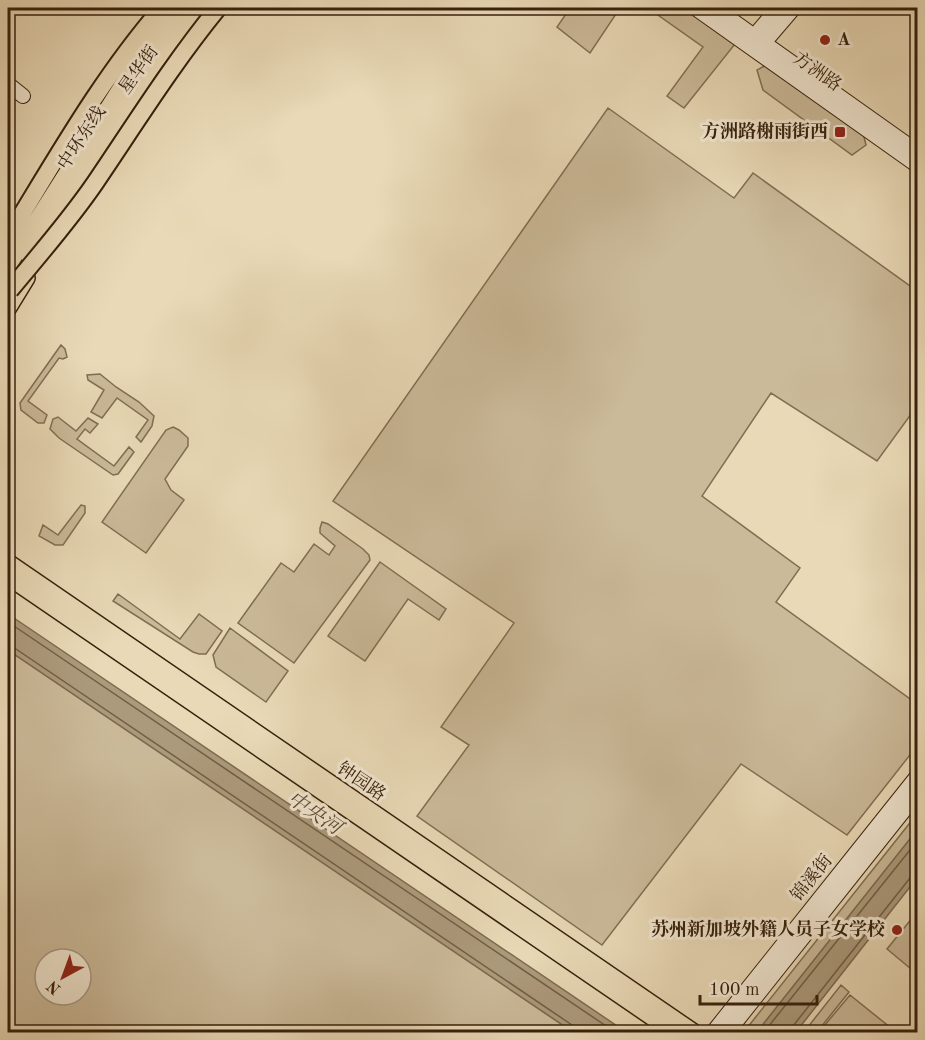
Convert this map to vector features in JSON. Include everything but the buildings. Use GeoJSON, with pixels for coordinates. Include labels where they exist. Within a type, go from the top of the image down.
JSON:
{"type":"FeatureCollection","features":[{"type":"Feature","properties":{"kind":"highway"},"geometry":{"type":"LineString","coordinates":[[8,237],[115,68],[162,8]]}},
{"type":"Feature","properties":{"kind":"highway","name":"中环东线"},"geometry":{"type":"LineString","coordinates":[[8,266],[124,83],[178,8]]}},
{"type":"Feature","properties":{"kind":"highway","name":"中环东线"},"geometry":{"type":"LineString","coordinates":[[9,292],[81,175],[196,8]]}},
{"type":"Feature","properties":{"kind":"highway"},"geometry":{"type":"LineString","coordinates":[[9,292],[60,231],[171,70],[218,8]]}},
{"type":"Feature","properties":{"kind":"main road","name":"星华街"},"geometry":{"type":"LineString","coordinates":[[8,253],[139,46],[169,8]]}},
{"type":"Feature","properties":{"kind":"main road","name":"星华街"},"geometry":{"type":"LineString","coordinates":[[8,309],[165,66],[209,8]]}},
{"type":"Feature","properties":{"kind":"main road","name":"方洲路"},"geometry":{"type":"LineString","coordinates":[[695,8],[757,42],[918,152]]}},
{"type":"Feature","properties":{"kind":"main road","name":"方洲路"},"geometry":{"type":"LineString","coordinates":[[715,8],[918,166]]}},
{"type":"Feature","properties":{"kind":"main road"},"geometry":{"type":"LineString","coordinates":[[757,42],[778,8]]}},
{"type":"Feature","properties":{"kind":"main road"},"geometry":{"type":"LineString","coordinates":[[757,42],[794,8]]}},
{"type":"Feature","properties":{"kind":"main road"},"geometry":{"type":"LineString","coordinates":[[8,84],[23,96]]}},
{"type":"Feature","properties":{"kind":"main road","name":"钟园路"},"geometry":{"type":"LineString","coordinates":[[8,562],[694,1032]]}},
{"type":"Feature","properties":{"kind":"main road","name":"钟园路"},"geometry":{"type":"LineString","coordinates":[[8,577],[673,1032]]}},
{"type":"Feature","properties":{"kind":"main road","name":"锦溪街"},"geometry":{"type":"LineString","coordinates":[[713,1032],[918,775]]}},
{"type":"Feature","properties":{"kind":"main road","name":"锦溪街"},"geometry":{"type":"LineString","coordinates":[[728,1032],[918,793]]}},
{"type":"Feature","properties":{"kind":"shaded area"},"geometry":{"type":"Polygon","coordinates":[[[570,8],[620,8],[590,53],[557,27],[570,8]]]}},
{"type":"Feature","properties":{"kind":"shaded area"},"geometry":{"type":"Polygon","coordinates":[[[648,8],[685,8],[735,44],[684,108],[667,96],[703,47],[648,8]]]}},
{"type":"Feature","properties":{"kind":"shaded area"},"geometry":{"type":"Polygon","coordinates":[[[768,64],[863,133],[866,145],[852,155],[763,90],[757,70],[768,64]]]}},
{"type":"Feature","properties":{"kind":"shaded area"},"geometry":{"type":"Polygon","coordinates":[[[608,108],[734,198],[753,173],[917,291],[917,406],[877,461],[771,393],[702,496],[800,568],[776,602],[917,704],[917,746],[847,835],[741,764],[602,945],[417,816],[469,745],[441,727],[514,623],[333,501],[608,108]]]}},
{"type":"Feature","properties":{"kind":"shaded area"},"geometry":{"type":"Polygon","coordinates":[[[61,345],[67,357],[59,358],[28,401],[47,415],[44,423],[38,423],[21,410],[20,403],[61,345]]]}},
{"type":"Feature","properties":{"kind":"shaded area"},"geometry":{"type":"Polygon","coordinates":[[[100,374],[139,402],[154,416],[152,426],[141,442],[136,437],[148,420],[117,398],[102,418],[91,412],[104,390],[88,380],[87,375],[100,374]]]}},
{"type":"Feature","properties":{"kind":"shaded area"},"geometry":{"type":"Polygon","coordinates":[[[58,417],[76,431],[88,418],[98,424],[90,433],[85,429],[77,439],[114,466],[129,447],[134,452],[118,474],[113,475],[59,438],[50,429],[53,419],[58,417]]]}},
{"type":"Feature","properties":{"kind":"shaded area"},"geometry":{"type":"Polygon","coordinates":[[[173,427],[188,438],[188,446],[165,479],[171,490],[184,500],[146,553],[102,522],[166,430],[173,427]]]}},
{"type":"Feature","properties":{"kind":"shaded area"},"geometry":{"type":"Polygon","coordinates":[[[81,505],[85,506],[85,513],[63,545],[55,545],[39,536],[43,525],[58,535],[81,505]]]}},
{"type":"Feature","properties":{"kind":"shaded area"},"geometry":{"type":"Polygon","coordinates":[[[322,522],[363,549],[369,555],[370,560],[294,663],[238,623],[281,563],[294,572],[314,544],[329,555],[335,546],[320,533],[322,522]]]}},
{"type":"Feature","properties":{"kind":"shaded area"},"geometry":{"type":"Polygon","coordinates":[[[380,562],[446,609],[439,620],[408,599],[365,661],[328,636],[380,562]]]}},
{"type":"Feature","properties":{"kind":"shaded area"},"geometry":{"type":"Polygon","coordinates":[[[118,594],[180,639],[199,614],[222,631],[206,654],[193,652],[113,601],[118,594]]]}},
{"type":"Feature","properties":{"kind":"shaded area"},"geometry":{"type":"Polygon","coordinates":[[[230,628],[288,671],[266,702],[216,667],[213,655],[230,628]]]}},
{"type":"Feature","properties":{"kind":"shaded area"},"geometry":{"type":"Polygon","coordinates":[[[8,650],[573,1032],[8,1032],[8,650]]]}},
{"type":"Feature","properties":{"kind":"shaded area"},"geometry":{"type":"Polygon","coordinates":[[[917,814],[917,831],[757,1032],[748,1032],[747,1028],[917,814]]]}},
{"type":"Feature","properties":{"kind":"shaded area"},"geometry":{"type":"Polygon","coordinates":[[[917,912],[917,974],[887,949],[917,912]]]}},
{"type":"Feature","properties":{"kind":"shaded area"},"geometry":{"type":"Polygon","coordinates":[[[841,985],[849,992],[817,1032],[804,1032],[841,985]]]}},
{"type":"Feature","properties":{"kind":"shaded area"},"geometry":{"type":"Polygon","coordinates":[[[850,995],[896,1032],[819,1032],[850,995]]]}},
{"type":"Feature","properties":{"kind":"water"},"geometry":{"type":"Polygon","coordinates":[[[8,614],[626,1032],[573,1032],[8,650],[8,614]]]}},
{"type":"Feature","properties":{"kind":"water"},"geometry":{"type":"Polygon","coordinates":[[[917,830],[917,878],[796,1032],[757,1032],[917,830]]]}},
{"type":"Feature","properties":{"kind":"place","name":"A"},"geometry":{"type":"Point","coordinates":[825,40]}},
{"type":"Feature","properties":{"kind":"place","name":"方洲路榭雨街西"},"geometry":{"type":"Point","coordinates":[840,132]}},
{"type":"Feature","properties":{"kind":"place","name":"苏州新加坡外籍人员子女学校"},"geometry":{"type":"Point","coordinates":[897,930]}},
{"type":"Feature","properties":{"kind":"water label","name":"中央河"},"geometry":{"type":"Point","coordinates":[314,814]}}]}
